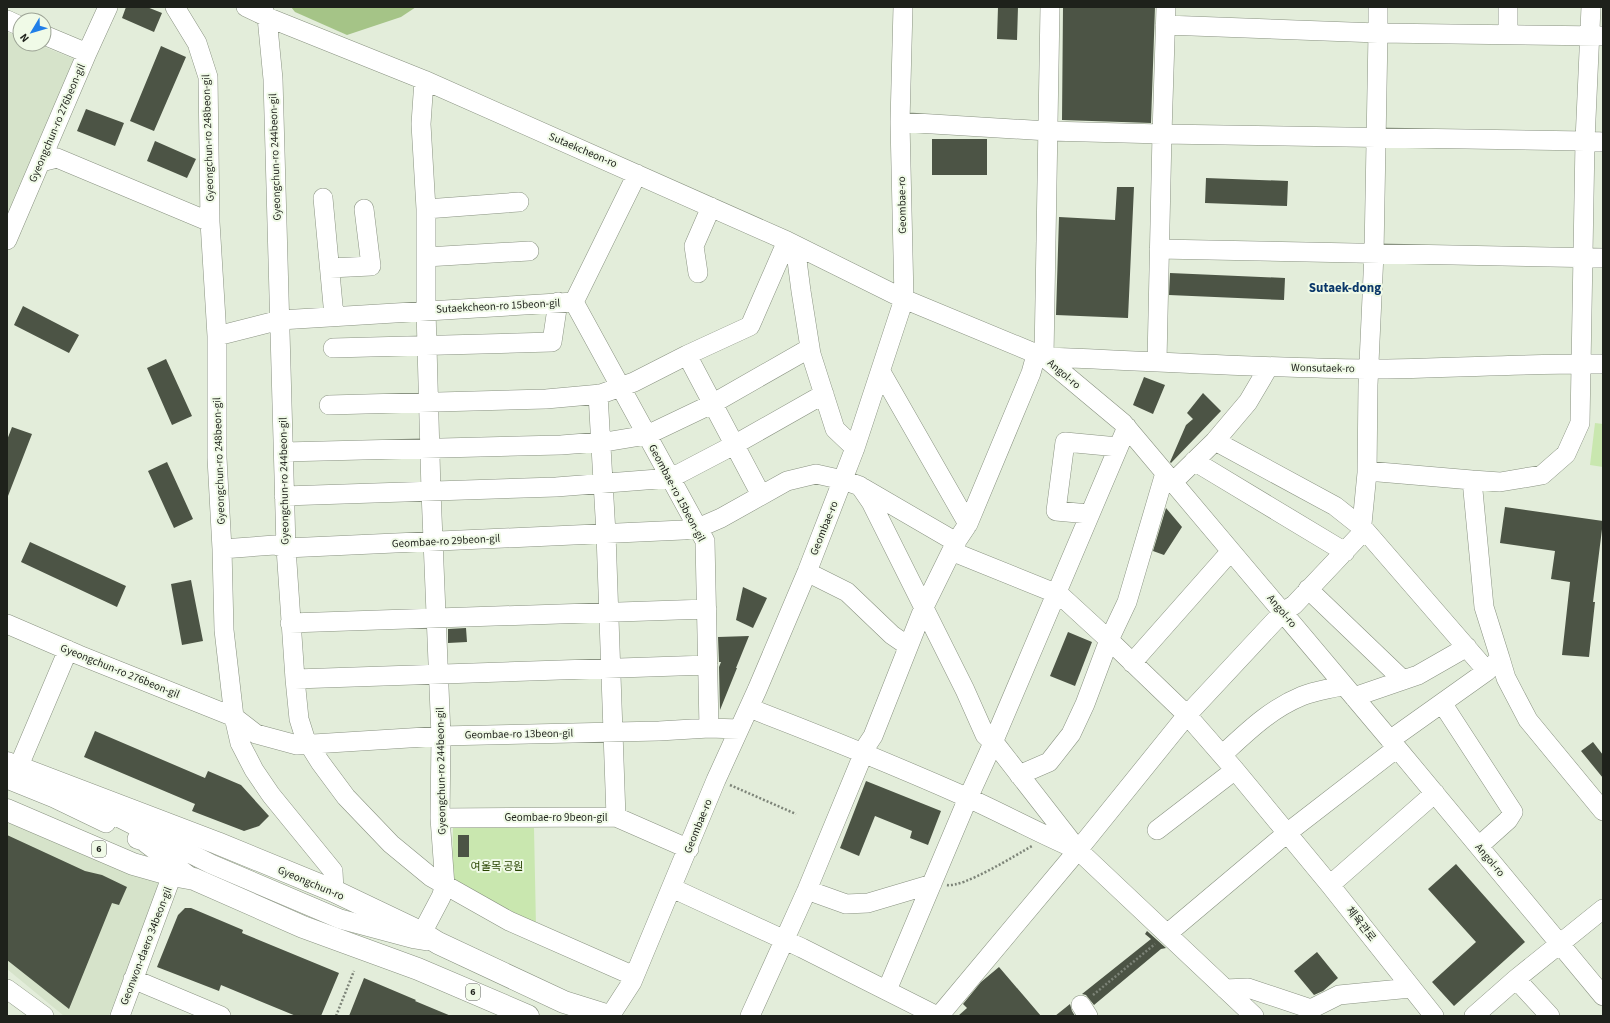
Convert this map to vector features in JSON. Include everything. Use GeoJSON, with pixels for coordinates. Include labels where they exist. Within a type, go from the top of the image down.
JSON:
{"type":"FeatureCollection","features":[{"type":"Feature","properties":{"kind":"main road","name":"Gyeongchun-ro"},"geometry":{"type":"LineString","coordinates":[[16,771],[217,843],[334,892],[564,1002],[609,1016]]}},
{"type":"Feature","properties":{"kind":"main road","name":"6"},"geometry":{"type":"LineString","coordinates":[[7,810],[133,864],[172,875],[194,879],[303,927],[418,969],[528,1016]]}},
{"type":"Feature","properties":{"kind":"street","name":"Gyeongchun-ro 276beon-gil"},"geometry":{"type":"LineString","coordinates":[[7,240],[108,7]]}},
{"type":"Feature","properties":{"kind":"street","name":"Gyeongchun-ro 248beon-gil"},"geometry":{"type":"LineString","coordinates":[[175,7],[197,43],[208,77],[210,222],[217,336],[217,458],[222,549],[224,630],[234,717],[240,743],[254,770],[271,795],[333,871],[334,892]]}},
{"type":"Feature","properties":{"kind":"street","name":"Sutaekcheon-ro"},"geometry":{"type":"LineString","coordinates":[[246,7],[265,12],[637,174],[791,243],[904,299]]}},
{"type":"Feature","properties":{"kind":"street","name":"Geombae-ro"},"geometry":{"type":"LineString","coordinates":[[609,1016],[634,976],[689,849],[716,780],[750,708],[806,572],[852,483],[855,448],[904,299],[900,122],[903,7]]}},
{"type":"Feature","properties":{"kind":"street"},"geometry":{"type":"LineString","coordinates":[[750,1016],[807,890],[864,753],[873,736],[924,607],[956,542],[968,524],[1030,372],[1040,356],[1048,131],[1050,7]]}},
{"type":"Feature","properties":{"kind":"street"},"geometry":{"type":"LineString","coordinates":[[672,888],[784,940],[938,1016],[987,969],[1078,850],[1187,715],[1283,612],[1294,605],[1361,534],[1367,471],[1369,369],[1374,253],[1378,7]]}},
{"type":"Feature","properties":{"kind":"street"},"geometry":{"type":"LineString","coordinates":[[1508,7],[1508,34]]}},
{"type":"Feature","properties":{"kind":"street"},"geometry":{"type":"LineString","coordinates":[[1367,471],[1500,482],[1542,475],[1566,454],[1580,423],[1583,257],[1594,141],[1597,36],[1590,7]]}},
{"type":"Feature","properties":{"kind":"street","name":"Gyeongchun-ro 244beon-gil"},"geometry":{"type":"LineString","coordinates":[[265,12],[273,79],[284,496],[290,623],[299,719],[305,738],[308,745],[346,797],[383,836],[412,863],[431,877],[509,921],[634,976]]}},
{"type":"Feature","properties":{"kind":"street"},"geometry":{"type":"LineString","coordinates":[[1157,361],[1165,16],[1378,33],[1597,36]]}},
{"type":"Feature","properties":{"kind":"street"},"geometry":{"type":"LineString","coordinates":[[52,38],[87,53]]}},
{"type":"Feature","properties":{"kind":"street","name":"Gyeongchun-ro 244beon-gil"},"geometry":{"type":"LineString","coordinates":[[424,80],[421,124],[426,209],[426,310],[431,491],[441,736],[440,818],[445,886],[430,938]]}},
{"type":"Feature","properties":{"kind":"street"},"geometry":{"type":"LineString","coordinates":[[900,122],[1048,131],[1594,141]]}},
{"type":"Feature","properties":{"kind":"street"},"geometry":{"type":"LineString","coordinates":[[41,162],[57,158],[210,222]]}},
{"type":"Feature","properties":{"kind":"street","name":"Sutaekcheon-ro 15beon-gil"},"geometry":{"type":"LineString","coordinates":[[217,336],[280,320],[566,302],[637,174]]}},
{"type":"Feature","properties":{"kind":"street"},"geometry":{"type":"LineString","coordinates":[[323,198],[334,316]]}},
{"type":"Feature","properties":{"kind":"street"},"geometry":{"type":"LineString","coordinates":[[426,209],[519,202]]}},
{"type":"Feature","properties":{"kind":"street"},"geometry":{"type":"LineString","coordinates":[[698,273],[694,246],[710,207]]}},
{"type":"Feature","properties":{"kind":"street"},"geometry":{"type":"LineString","coordinates":[[330,268],[371,266],[364,209]]}},
{"type":"Feature","properties":{"kind":"street"},"geometry":{"type":"LineString","coordinates":[[791,243],[801,291],[810,348],[824,394],[835,429],[855,448]]}},
{"type":"Feature","properties":{"kind":"street"},"geometry":{"type":"LineString","coordinates":[[329,405],[546,399],[598,394],[634,382],[686,355],[750,326],[791,243]]}},
{"type":"Feature","properties":{"kind":"street"},"geometry":{"type":"LineString","coordinates":[[1159,248],[1603,258]]}},
{"type":"Feature","properties":{"kind":"street"},"geometry":{"type":"LineString","coordinates":[[426,257],[529,251]]}},
{"type":"Feature","properties":{"kind":"street","name":"Angol-ro"},"geometry":{"type":"LineString","coordinates":[[904,299],[1040,356],[1127,427],[1394,744],[1603,996]]}},
{"type":"Feature","properties":{"kind":"street"},"geometry":{"type":"LineString","coordinates":[[333,348],[552,342],[566,302]]}},
{"type":"Feature","properties":{"kind":"street","name":"Geombae-ro 15beon-gil"},"geometry":{"type":"LineString","coordinates":[[566,302],[647,435],[705,541],[709,728]]}},
{"type":"Feature","properties":{"kind":"street"},"geometry":{"type":"LineString","coordinates":[[284,452],[561,445],[601,442],[647,435],[712,404],[810,348]]}},
{"type":"Feature","properties":{"kind":"street"},"geometry":{"type":"LineString","coordinates":[[686,355],[761,495]]}},
{"type":"Feature","properties":{"kind":"street","name":"Wonsutaek-ro"},"geometry":{"type":"LineString","coordinates":[[1040,356],[1268,368],[1369,369],[1603,364]]}},
{"type":"Feature","properties":{"kind":"street"},"geometry":{"type":"LineString","coordinates":[[1019,775],[1049,762],[1071,734],[1085,704],[1109,640],[1126,602],[1169,477],[1194,461],[1215,441],[1248,402],[1268,368]]}},
{"type":"Feature","properties":{"kind":"street"},"geometry":{"type":"LineString","coordinates":[[881,372],[968,524]]}},
{"type":"Feature","properties":{"kind":"street"},"geometry":{"type":"LineString","coordinates":[[598,394],[604,484],[616,817]]}},
{"type":"Feature","properties":{"kind":"street"},"geometry":{"type":"LineString","coordinates":[[284,496],[556,487],[671,478],[734,445],[824,394]]}},
{"type":"Feature","properties":{"kind":"street"},"geometry":{"type":"LineString","coordinates":[[887,990],[1127,427]]}},
{"type":"Feature","properties":{"kind":"street"},"geometry":{"type":"LineString","coordinates":[[1215,441],[1335,506],[1362,527],[1467,647],[1494,665],[1506,678],[1528,720],[1603,811]]}},
{"type":"Feature","properties":{"kind":"street"},"geometry":{"type":"LineString","coordinates":[[1089,514],[1056,511],[1065,442],[1118,447]]}},
{"type":"Feature","properties":{"kind":"street"},"geometry":{"type":"LineString","coordinates":[[1194,461],[1345,552]]}},
{"type":"Feature","properties":{"kind":"street","name":"Geombae-ro 29beon-gil"},"geometry":{"type":"LineString","coordinates":[[222,549],[275,545],[286,548],[683,530],[698,528],[721,518],[787,481],[816,474],[852,483],[956,542]]}},
{"type":"Feature","properties":{"kind":"street"},"geometry":{"type":"LineString","coordinates":[[1472,480],[1484,607],[1494,665]]}},
{"type":"Feature","properties":{"kind":"street"},"geometry":{"type":"LineString","coordinates":[[852,483],[871,502],[965,690],[984,735],[993,742],[1078,850],[1254,1016]]}},
{"type":"Feature","properties":{"kind":"street","name":"체육관로"},"geometry":{"type":"LineString","coordinates":[[956,542],[956,553],[1060,595],[1187,715],[1235,770],[1330,885],[1434,1016]]}},
{"type":"Feature","properties":{"kind":"street"},"geometry":{"type":"LineString","coordinates":[[1132,663],[1231,551]]}},
{"type":"Feature","properties":{"kind":"street"},"geometry":{"type":"LineString","coordinates":[[806,572],[847,592],[892,635],[908,646]]}},
{"type":"Feature","properties":{"kind":"street"},"geometry":{"type":"LineString","coordinates":[[1308,589],[1403,680]]}},
{"type":"Feature","properties":{"kind":"street"},"geometry":{"type":"LineString","coordinates":[[290,623],[707,609]]}},
{"type":"Feature","properties":{"kind":"street","name":"Gyeongchun-ro 276beon-gil"},"geometry":{"type":"LineString","coordinates":[[7,624],[234,717]]}},
{"type":"Feature","properties":{"kind":"street"},"geometry":{"type":"LineString","coordinates":[[1222,755],[1271,711],[1302,696],[1349,691],[1403,680],[1418,675],[1467,647]]}},
{"type":"Feature","properties":{"kind":"street"},"geometry":{"type":"LineString","coordinates":[[16,771],[68,650]]}},
{"type":"Feature","properties":{"kind":"street"},"geometry":{"type":"LineString","coordinates":[[295,679],[708,665]]}},
{"type":"Feature","properties":{"kind":"street"},"geometry":{"type":"LineString","coordinates":[[1167,934],[1442,703],[1494,665]]}},
{"type":"Feature","properties":{"kind":"street"},"geometry":{"type":"LineString","coordinates":[[1442,703],[1513,812],[1508,820],[1479,846]]}},
{"type":"Feature","properties":{"kind":"street"},"geometry":{"type":"LineString","coordinates":[[750,708],[864,753],[968,798],[1078,850]]}},
{"type":"Feature","properties":{"kind":"street","name":"Geombae-ro 13beon-gil"},"geometry":{"type":"LineString","coordinates":[[234,717],[256,734],[297,745],[441,736],[614,733],[709,728],[739,729]]}},
{"type":"Feature","properties":{"kind":"street"},"geometry":{"type":"LineString","coordinates":[[1157,830],[1235,770]]}},
{"type":"Feature","properties":{"kind":"street"},"geometry":{"type":"LineString","coordinates":[[16,771],[54,798],[143,841],[194,879]]}},
{"type":"Feature","properties":{"kind":"street"},"geometry":{"type":"LineString","coordinates":[[16,771],[211,864],[340,919],[415,939],[430,938]]}},
{"type":"Feature","properties":{"kind":"street"},"geometry":{"type":"LineString","coordinates":[[1330,885],[1435,794]]}},
{"type":"Feature","properties":{"kind":"street","name":"Geombae-ro 9beon-gil"},"geometry":{"type":"LineString","coordinates":[[440,818],[616,817],[689,849]]}},
{"type":"Feature","properties":{"kind":"street","name":"Geonwon-daero 34beon-gil"},"geometry":{"type":"LineString","coordinates":[[120,1016],[172,875]]}},
{"type":"Feature","properties":{"kind":"street"},"geometry":{"type":"LineString","coordinates":[[807,890],[846,904],[868,903],[932,884]]}},
{"type":"Feature","properties":{"kind":"street"},"geometry":{"type":"LineString","coordinates":[[1474,1016],[1559,943],[1603,909]]}},
{"type":"Feature","properties":{"kind":"street"},"geometry":{"type":"LineString","coordinates":[[133,979],[221,1016]]}},
{"type":"Feature","properties":{"kind":"street"},"geometry":{"type":"LineString","coordinates":[[1516,979],[1550,1016]]}},
{"type":"Feature","properties":{"kind":"street"},"geometry":{"type":"LineString","coordinates":[[1225,989],[1248,988],[1312,1009],[1339,995],[1411,988]]}},
{"type":"Feature","properties":{"kind":"street"},"geometry":{"type":"LineString","coordinates":[[7,989],[44,1016]]}},
{"type":"Feature","properties":{"kind":"path"},"geometry":{"type":"LineString","coordinates":[[716,780],[796,814]]}},
{"type":"Feature","properties":{"kind":"path"},"geometry":{"type":"LineString","coordinates":[[932,884],[950,886],[965,881],[1048,837]]}},
{"type":"Feature","properties":{"kind":"path"},"geometry":{"type":"LineString","coordinates":[[1085,1011],[1167,934]]}},
{"type":"Feature","properties":{"kind":"path"},"geometry":{"type":"LineString","coordinates":[[336,1016],[354,971]]}},
{"type":"Feature","properties":{"kind":"shaded area"},"geometry":{"type":"Polygon","coordinates":[[[7,32],[12,34],[12,52],[52,52],[52,50],[84,63],[7,242],[7,32]]]}},
{"type":"Feature","properties":{"kind":"shaded area"},"geometry":{"type":"Polygon","coordinates":[[[7,817],[158,883],[153,911],[130,960],[109,1016],[64,1016],[7,969],[7,817]]]}},
{"type":"Feature","properties":{"kind":"green space"},"geometry":{"type":"Polygon","coordinates":[[[291,7],[416,7],[401,17],[347,35],[295,12],[291,7]]]}},
{"type":"Feature","properties":{"kind":"green space"},"geometry":{"type":"Polygon","coordinates":[[[1595,423],[1603,424],[1603,467],[1590,465],[1595,423]]]}},
{"type":"Feature","properties":{"kind":"green space","name":"여울목 공원"},"geometry":{"type":"Polygon","coordinates":[[[453,828],[534,828],[536,927],[452,884],[453,828]]]}},
{"type":"Feature","properties":{"kind":"building"},"geometry":{"type":"Polygon","coordinates":[[[126,7],[147,7],[162,13],[154,32],[122,18],[126,7]]]}},
{"type":"Feature","properties":{"kind":"building"},"geometry":{"type":"Polygon","coordinates":[[[998,7],[1018,7],[1017,40],[997,39],[998,7]]]}},
{"type":"Feature","properties":{"kind":"building"},"geometry":{"type":"Polygon","coordinates":[[[1063,7],[1155,7],[1151,123],[1062,120],[1063,7]]]}},
{"type":"Feature","properties":{"kind":"building"},"geometry":{"type":"Polygon","coordinates":[[[161,46],[186,57],[154,131],[130,121],[161,46]]]}},
{"type":"Feature","properties":{"kind":"building"},"geometry":{"type":"Polygon","coordinates":[[[86,109],[124,123],[115,146],[77,131],[86,109]]]}},
{"type":"Feature","properties":{"kind":"building"},"geometry":{"type":"Polygon","coordinates":[[[932,139],[987,139],[987,175],[932,175],[932,139]]]}},
{"type":"Feature","properties":{"kind":"building"},"geometry":{"type":"Polygon","coordinates":[[[155,141],[196,159],[187,178],[147,161],[155,141]]]}},
{"type":"Feature","properties":{"kind":"building"},"geometry":{"type":"Polygon","coordinates":[[[1206,178],[1288,181],[1287,206],[1205,203],[1206,178]]]}},
{"type":"Feature","properties":{"kind":"building"},"geometry":{"type":"Polygon","coordinates":[[[1117,187],[1134,187],[1128,318],[1056,315],[1059,217],[1115,220],[1117,187]]]}},
{"type":"Feature","properties":{"kind":"building"},"geometry":{"type":"Polygon","coordinates":[[[1170,273],[1285,278],[1284,300],[1169,295],[1170,273]]]}},
{"type":"Feature","properties":{"kind":"building"},"geometry":{"type":"Polygon","coordinates":[[[23,306],[79,335],[69,353],[14,325],[23,306]]]}},
{"type":"Feature","properties":{"kind":"building"},"geometry":{"type":"Polygon","coordinates":[[[166,359],[192,416],[172,425],[147,368],[166,359]]]}},
{"type":"Feature","properties":{"kind":"building"},"geometry":{"type":"Polygon","coordinates":[[[1144,377],[1165,385],[1153,414],[1133,405],[1144,377]]]}},
{"type":"Feature","properties":{"kind":"building"},"geometry":{"type":"Polygon","coordinates":[[[1203,393],[1221,411],[1171,463],[1170,462],[1186,425],[1193,419],[1187,413],[1203,393]]]}},
{"type":"Feature","properties":{"kind":"building"},"geometry":{"type":"Polygon","coordinates":[[[12,427],[32,434],[8,496],[7,440],[12,427]]]}},
{"type":"Feature","properties":{"kind":"building"},"geometry":{"type":"Polygon","coordinates":[[[167,462],[193,519],[174,528],[148,471],[167,462]]]}},
{"type":"Feature","properties":{"kind":"building"},"geometry":{"type":"Polygon","coordinates":[[[1505,507],[1603,521],[1593,602],[1595,602],[1589,657],[1562,655],[1570,582],[1551,579],[1555,551],[1500,543],[1505,507]]]}},
{"type":"Feature","properties":{"kind":"building"},"geometry":{"type":"Polygon","coordinates":[[[1166,508],[1182,527],[1164,555],[1153,551],[1166,508]]]}},
{"type":"Feature","properties":{"kind":"building"},"geometry":{"type":"Polygon","coordinates":[[[30,542],[126,586],[117,607],[21,562],[30,542]]]}},
{"type":"Feature","properties":{"kind":"building"},"geometry":{"type":"Polygon","coordinates":[[[191,580],[203,641],[182,645],[171,584],[191,580]]]}},
{"type":"Feature","properties":{"kind":"building"},"geometry":{"type":"Polygon","coordinates":[[[743,587],[767,598],[753,628],[736,620],[743,587]]]}},
{"type":"Feature","properties":{"kind":"building"},"geometry":{"type":"Polygon","coordinates":[[[466,628],[467,642],[448,643],[448,629],[466,628]]]}},
{"type":"Feature","properties":{"kind":"building"},"geometry":{"type":"Polygon","coordinates":[[[1068,632],[1092,642],[1075,686],[1050,676],[1068,632]]]}},
{"type":"Feature","properties":{"kind":"building"},"geometry":{"type":"Polygon","coordinates":[[[749,636],[720,710],[719,667],[721,662],[719,662],[718,637],[749,636]]]}},
{"type":"Feature","properties":{"kind":"building"},"geometry":{"type":"Polygon","coordinates":[[[95,731],[205,778],[208,771],[241,785],[269,816],[259,826],[244,831],[192,811],[195,804],[84,757],[95,731]]]}},
{"type":"Feature","properties":{"kind":"building"},"geometry":{"type":"Polygon","coordinates":[[[1593,742],[1603,755],[1603,778],[1581,751],[1593,742]]]}},
{"type":"Feature","properties":{"kind":"building"},"geometry":{"type":"Polygon","coordinates":[[[866,781],[941,811],[928,845],[910,838],[912,831],[875,816],[859,856],[840,848],[866,781]]]}},
{"type":"Feature","properties":{"kind":"building"},"geometry":{"type":"Polygon","coordinates":[[[7,835],[85,871],[102,875],[127,887],[119,905],[112,903],[69,1009],[7,960],[7,835]]]}},
{"type":"Feature","properties":{"kind":"building"},"geometry":{"type":"Polygon","coordinates":[[[458,835],[469,835],[469,857],[458,857],[458,835]]]}},
{"type":"Feature","properties":{"kind":"building"},"geometry":{"type":"Polygon","coordinates":[[[1456,864],[1525,942],[1454,1006],[1432,982],[1476,942],[1428,889],[1456,864]]]}},
{"type":"Feature","properties":{"kind":"building"},"geometry":{"type":"Polygon","coordinates":[[[185,908],[191,908],[243,930],[242,933],[339,973],[321,1016],[296,1016],[221,985],[219,991],[157,967],[178,915],[185,908]]]}},
{"type":"Feature","properties":{"kind":"building"},"geometry":{"type":"Polygon","coordinates":[[[1147,931],[1166,948],[1161,949],[1094,1005],[1086,995],[1082,994],[1151,939],[1145,934],[1147,931]]]}},
{"type":"Feature","properties":{"kind":"building"},"geometry":{"type":"Polygon","coordinates":[[[1317,952],[1338,978],[1323,991],[1314,995],[1294,971],[1317,952]]]}},
{"type":"Feature","properties":{"kind":"building"},"geometry":{"type":"Polygon","coordinates":[[[999,967],[1041,1016],[958,1016],[967,1008],[963,1004],[981,982],[999,967]]]}},
{"type":"Feature","properties":{"kind":"building"},"geometry":{"type":"Polygon","coordinates":[[[364,978],[416,1000],[415,1001],[451,1016],[349,1016],[364,978]]]}},
{"type":"Feature","properties":{"kind":"building"},"geometry":{"type":"Polygon","coordinates":[[[1070,1004],[1075,1016],[1055,1016],[1070,1004]]]}},
{"type":"Feature","properties":{"kind":"district","name":"Sutaek-dong"},"geometry":{"type":"Point","coordinates":[1345,288]}}]}
